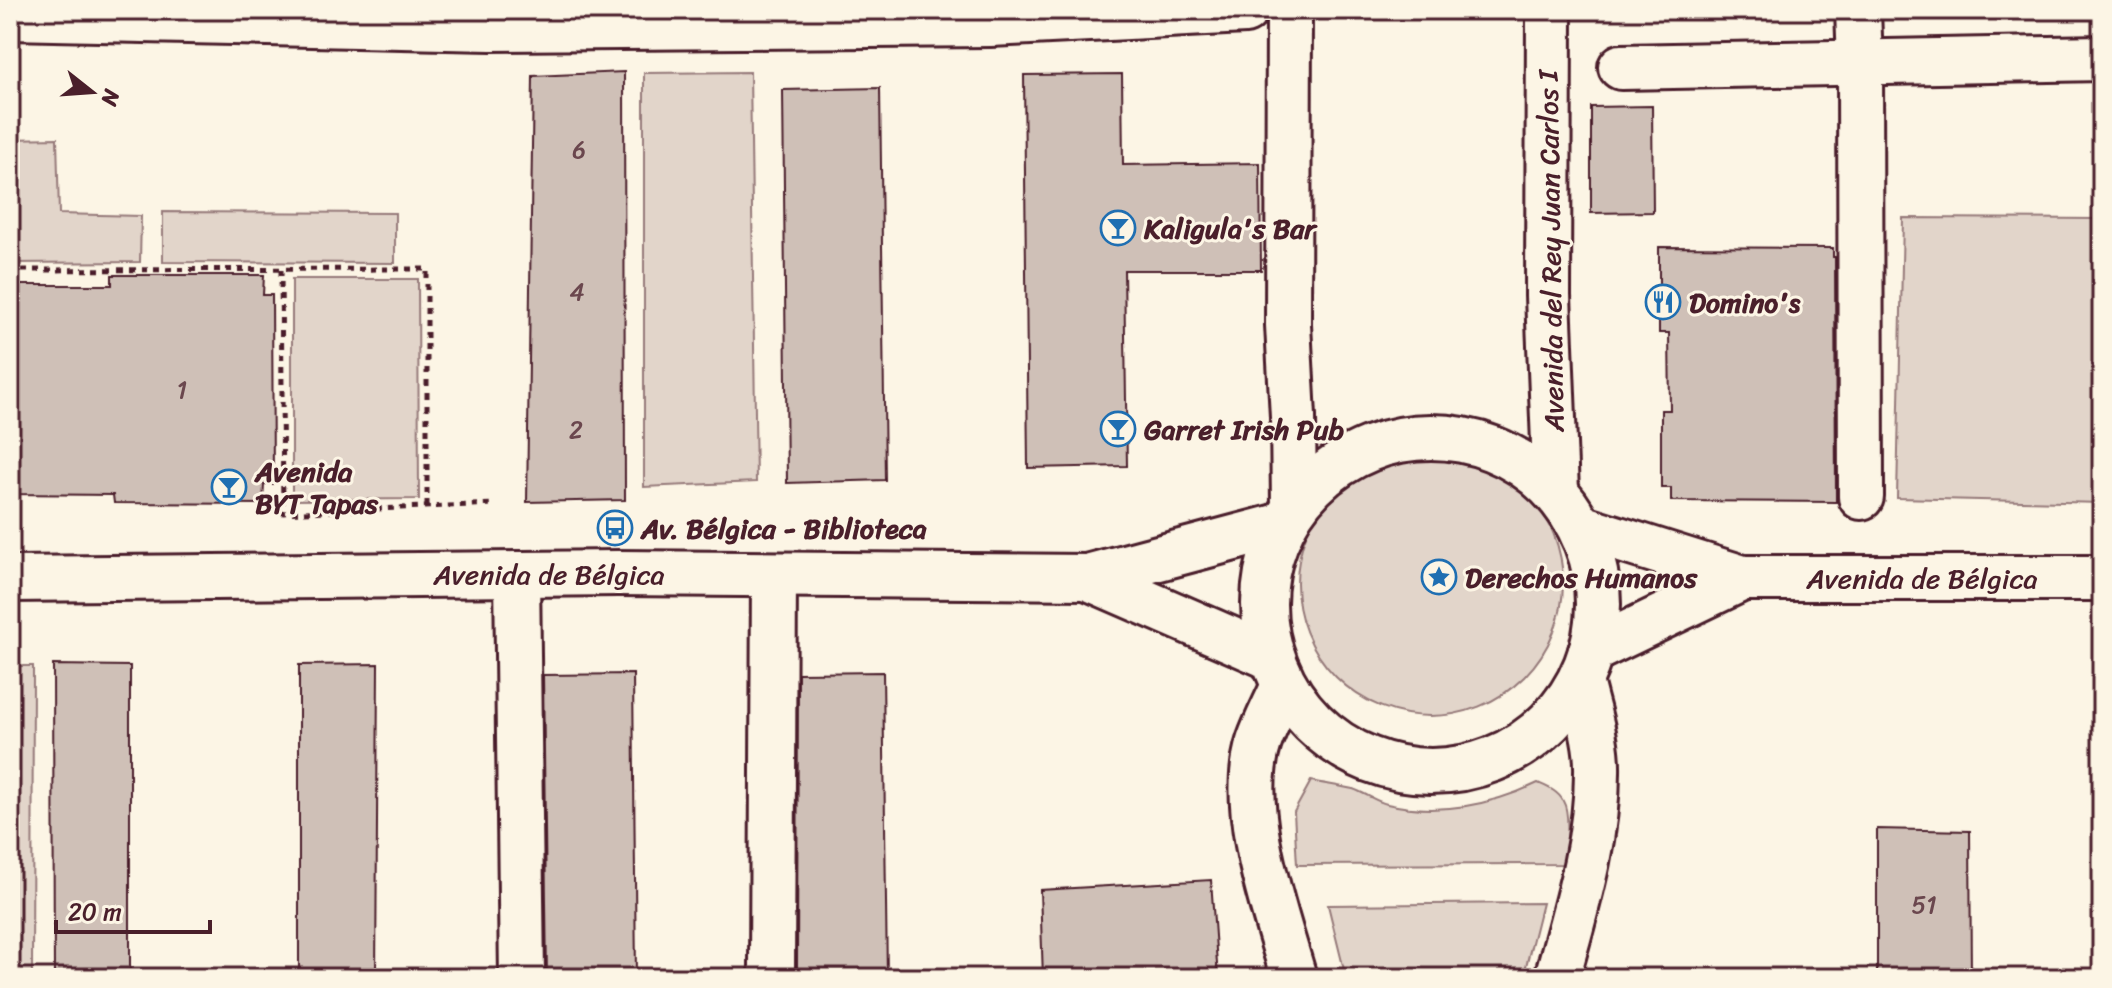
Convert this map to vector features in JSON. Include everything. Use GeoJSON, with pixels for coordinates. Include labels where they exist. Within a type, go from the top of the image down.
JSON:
{"type":"FeatureCollection","features":[{"type":"Feature","properties":{"kind":"street"},"geometry":{"type":"LineString","coordinates":[[1289,10],[1289,516]]}},
{"type":"Feature","properties":{"kind":"street","name":"Avenida del Rey Juan Carlos I"},"geometry":{"type":"LineString","coordinates":[[1549,10],[1548,296],[1556,492]]}},
{"type":"Feature","properties":{"kind":"street"},"geometry":{"type":"LineString","coordinates":[[1858,10],[1861,497]]}},
{"type":"Feature","properties":{"kind":"street"},"geometry":{"type":"LineString","coordinates":[[10,17],[491,28],[1245,11]]}},
{"type":"Feature","properties":{"kind":"street"},"geometry":{"type":"LineString","coordinates":[[1621,67],[2102,58]]}},
{"type":"Feature","properties":{"kind":"street"},"geometry":{"type":"LineString","coordinates":[[1421,436],[1471,441],[1494,450],[1517,460],[1556,492],[1580,527],[1591,557],[1597,587],[1597,620],[1586,666],[1549,723],[1507,753],[1458,769],[1407,770],[1357,755],[1315,725],[1278,671],[1264,624],[1264,590],[1270,556],[1289,516],[1328,471],[1373,447],[1421,436]]}},
{"type":"Feature","properties":{"kind":"street"},"geometry":{"type":"LineString","coordinates":[[1087,577],[1289,516]]}},
{"type":"Feature","properties":{"kind":"street"},"geometry":{"type":"LineString","coordinates":[[1580,527],[1743,578]]}},
{"type":"Feature","properties":{"kind":"street"},"geometry":{"type":"LineString","coordinates":[[517,574],[522,978]]}},
{"type":"Feature","properties":{"kind":"street","name":"Avenida de Bélgica"},"geometry":{"type":"LineString","coordinates":[[10,579],[517,574],[1087,577]]}},
{"type":"Feature","properties":{"kind":"street"},"geometry":{"type":"LineString","coordinates":[[772,970],[774,575]]}},
{"type":"Feature","properties":{"kind":"street"},"geometry":{"type":"LineString","coordinates":[[1087,577],[1278,671]]}},
{"type":"Feature","properties":{"kind":"street"},"geometry":{"type":"LineString","coordinates":[[1586,666],[1743,578]]}},
{"type":"Feature","properties":{"kind":"street","name":"Avenida de Bélgica"},"geometry":{"type":"LineString","coordinates":[[1743,578],[2102,578]]}},
{"type":"Feature","properties":{"kind":"street"},"geometry":{"type":"LineString","coordinates":[[1557,978],[1592,833],[1597,772],[1586,666]]}},
{"type":"Feature","properties":{"kind":"street"},"geometry":{"type":"LineString","coordinates":[[1278,671],[1254,766],[1253,792],[1260,852],[1294,978]]}},
{"type":"Feature","properties":{"kind":"path"},"geometry":{"type":"LineString","coordinates":[[10,270],[427,269],[427,507]]}},
{"type":"Feature","properties":{"kind":"path"},"geometry":{"type":"LineString","coordinates":[[281,270],[283,513],[495,504]]}},
{"type":"Feature","properties":{"kind":"shaded area"},"geometry":{"type":"Polygon","coordinates":[[[750,72],[756,482],[644,487],[644,73],[750,72]]]}},
{"type":"Feature","properties":{"kind":"shaded area"},"geometry":{"type":"Polygon","coordinates":[[[57,138],[59,214],[141,216],[140,262],[10,263],[10,139],[57,138]]]}},
{"type":"Feature","properties":{"kind":"shaded area"},"geometry":{"type":"Polygon","coordinates":[[[163,212],[395,213],[395,263],[163,262],[163,212]]]}},
{"type":"Feature","properties":{"kind":"shaded area"},"geometry":{"type":"Polygon","coordinates":[[[1903,218],[2102,219],[2102,503],[1897,498],[1903,218]]]}},
{"type":"Feature","properties":{"kind":"shaded area"},"geometry":{"type":"Polygon","coordinates":[[[292,279],[418,279],[419,499],[292,500],[292,279]]]}},
{"type":"Feature","properties":{"kind":"shaded area"},"geometry":{"type":"Polygon","coordinates":[[[1417,450],[1443,450],[1469,455],[1493,465],[1515,480],[1533,498],[1548,520],[1558,544],[1563,583],[1558,622],[1548,646],[1533,668],[1515,686],[1493,701],[1469,711],[1443,716],[1417,716],[1391,711],[1367,701],[1345,686],[1327,668],[1312,646],[1302,622],[1297,596],[1297,570],[1302,544],[1312,520],[1327,498],[1345,480],[1367,465],[1391,455],[1417,450]]]}},
{"type":"Feature","properties":{"kind":"shaded area"},"geometry":{"type":"Polygon","coordinates":[[[10,666],[33,666],[32,978],[10,978],[10,666]]]}},
{"type":"Feature","properties":{"kind":"shaded area"},"geometry":{"type":"Polygon","coordinates":[[[1311,781],[1353,789],[1387,804],[1426,809],[1483,802],[1538,783],[1558,795],[1565,807],[1565,864],[1297,865],[1294,812],[1311,781]]]}},
{"type":"Feature","properties":{"kind":"shaded area"},"geometry":{"type":"Polygon","coordinates":[[[1542,903],[1523,978],[1346,978],[1328,905],[1542,903]]]}},
{"type":"Feature","properties":{"kind":"building"},"geometry":{"type":"Polygon","coordinates":[[[624,72],[625,500],[527,502],[533,76],[624,72]]]}},
{"type":"Feature","properties":{"kind":"building"},"geometry":{"type":"Polygon","coordinates":[[[1122,74],[1123,165],[1260,163],[1261,270],[1124,270],[1127,466],[1028,468],[1024,75],[1122,74]]]}},
{"type":"Feature","properties":{"kind":"building"},"geometry":{"type":"Polygon","coordinates":[[[880,88],[885,480],[787,483],[783,90],[880,88]]]}},
{"type":"Feature","properties":{"kind":"building"},"geometry":{"type":"Polygon","coordinates":[[[1652,106],[1653,212],[1591,213],[1591,107],[1652,106]]]}},
{"type":"Feature","properties":{"kind":"building"},"geometry":{"type":"Polygon","coordinates":[[[1659,247],[1833,248],[1836,502],[1671,501],[1671,488],[1661,488],[1661,410],[1670,410],[1669,333],[1659,333],[1659,247]]]}},
{"type":"Feature","properties":{"kind":"building"},"geometry":{"type":"Polygon","coordinates":[[[112,275],[264,275],[263,295],[272,295],[273,484],[264,484],[263,504],[114,503],[113,495],[10,494],[10,285],[112,285],[112,275]]]}},
{"type":"Feature","properties":{"kind":"building"},"geometry":{"type":"Polygon","coordinates":[[[378,664],[376,978],[299,978],[299,665],[378,664]]]}},
{"type":"Feature","properties":{"kind":"building"},"geometry":{"type":"Polygon","coordinates":[[[53,665],[130,666],[130,978],[54,978],[53,665]]]}},
{"type":"Feature","properties":{"kind":"building"},"geometry":{"type":"Polygon","coordinates":[[[883,672],[887,978],[795,978],[798,673],[883,672]]]}},
{"type":"Feature","properties":{"kind":"building"},"geometry":{"type":"Polygon","coordinates":[[[633,674],[636,978],[547,978],[543,675],[633,674]]]}},
{"type":"Feature","properties":{"kind":"building"},"geometry":{"type":"Polygon","coordinates":[[[1877,829],[1970,831],[1971,978],[1877,978],[1877,829]]]}},
{"type":"Feature","properties":{"kind":"building"},"geometry":{"type":"Polygon","coordinates":[[[1211,880],[1218,978],[1043,978],[1040,890],[1211,880]]]}},
{"type":"Feature","properties":{"kind":"place","name":"Kaligula's Bar"},"geometry":{"type":"Point","coordinates":[1118,228]}},
{"type":"Feature","properties":{"kind":"place","name":"Domino's"},"geometry":{"type":"Point","coordinates":[1663,302]}},
{"type":"Feature","properties":{"kind":"place","name":"Garret Irish Pub"},"geometry":{"type":"Point","coordinates":[1118,429]}},
{"type":"Feature","properties":{"kind":"place","name":"Avenida BYT Tapas"},"geometry":{"type":"Point","coordinates":[229,487]}},
{"type":"Feature","properties":{"kind":"place","name":"Av. Bélgica - Biblioteca"},"geometry":{"type":"Point","coordinates":[615,528]}},
{"type":"Feature","properties":{"kind":"place","name":"Derechos Humanos"},"geometry":{"type":"Point","coordinates":[1439,577]}}]}
